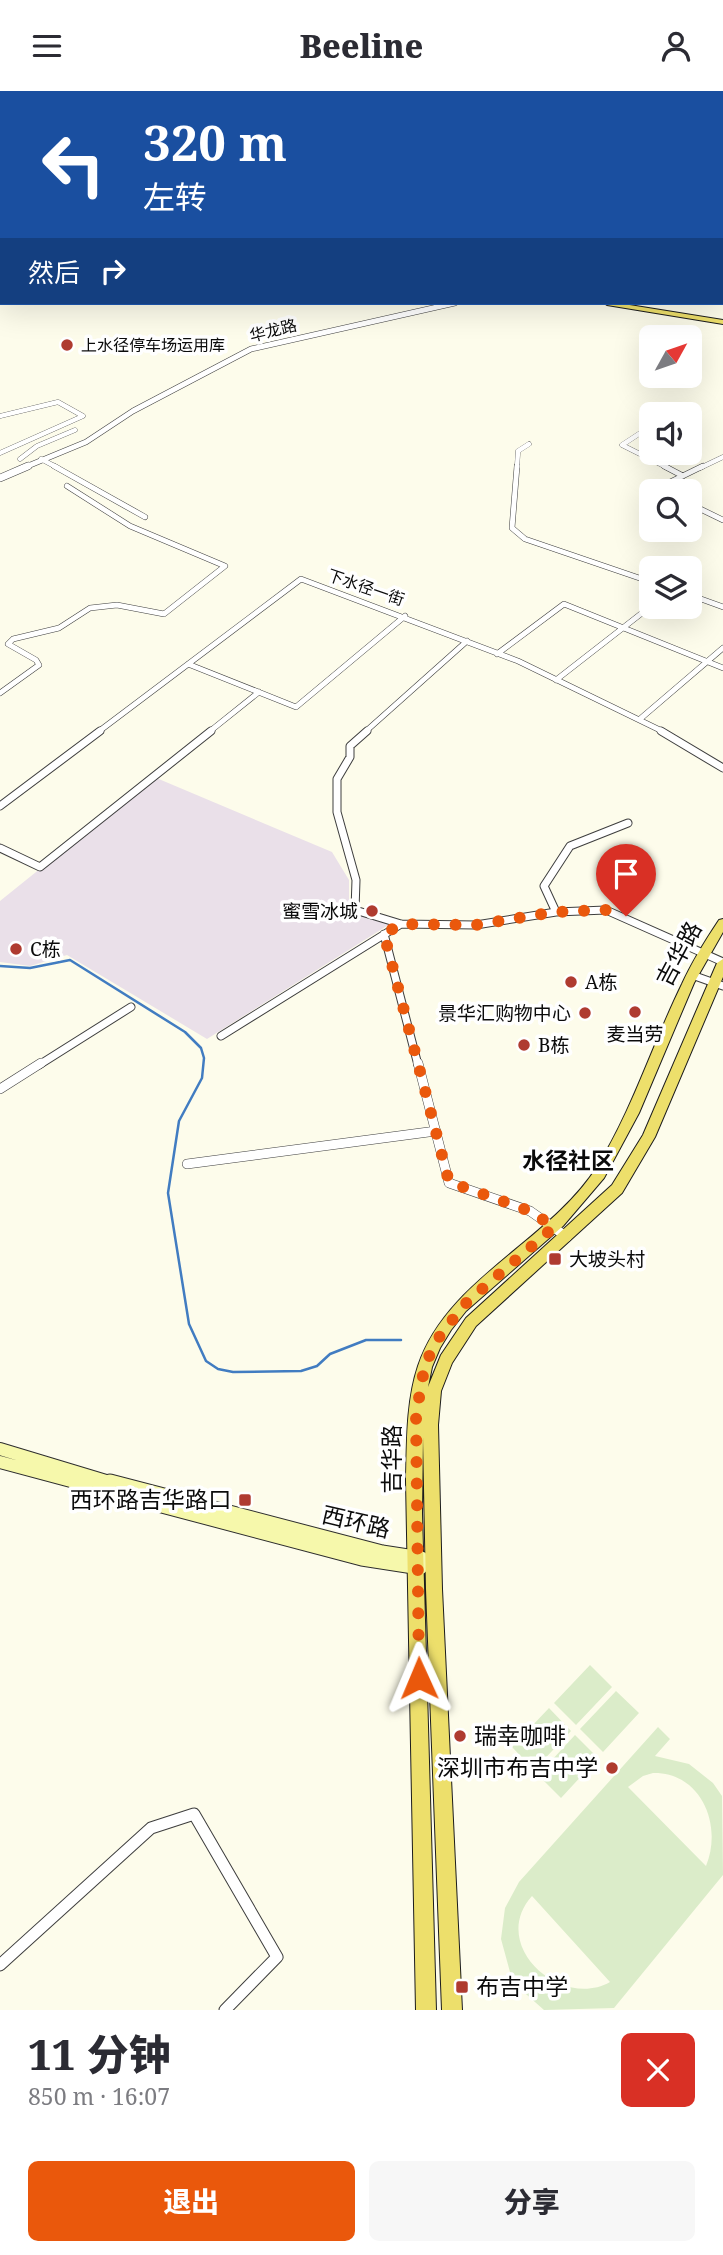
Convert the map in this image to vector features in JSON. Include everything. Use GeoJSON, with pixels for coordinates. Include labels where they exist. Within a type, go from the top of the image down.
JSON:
{"type":"FeatureCollection","features":[{"type":"Feature","properties":{"kind":"main road"},"geometry":{"type":"LineString","coordinates":[[622,305],[723,319]]}},
{"type":"Feature","properties":{"kind":"main road"},"geometry":{"type":"LineString","coordinates":[[643,305],[723,319]]}},
{"type":"Feature","properties":{"kind":"main road","name":"吉华路"},"geometry":{"type":"LineString","coordinates":[[452,2010],[422,1563],[416,1415],[425,1364],[441,1334],[467,1302],[554,1227],[598,1175],[622,1136],[703,952],[723,923]]}},
{"type":"Feature","properties":{"kind":"main road","name":"吉华路"},"geometry":{"type":"LineString","coordinates":[[426,2010],[422,1563],[434,1391],[446,1360],[471,1322],[617,1189],[649,1137],[719,985],[723,963]]}},
{"type":"Feature","properties":{"kind":"main road","name":"西环路"},"geometry":{"type":"LineString","coordinates":[[0,1449],[144,1492],[422,1563]]}},
{"type":"Feature","properties":{"kind":"main road","name":"西环路"},"geometry":{"type":"LineString","coordinates":[[0,1462],[362,1557],[422,1563]]}},
{"type":"Feature","properties":{"kind":"street"},"geometry":{"type":"LineString","coordinates":[[680,91],[688,91]]}},
{"type":"Feature","properties":{"kind":"street","name":"华龙路"},"geometry":{"type":"LineString","coordinates":[[43,460],[81,440],[128,408],[238,350],[430,305]]}},
{"type":"Feature","properties":{"kind":"street","name":"华龙路"},"geometry":{"type":"LineString","coordinates":[[0,476],[20,464],[43,460],[86,442],[133,411],[244,352],[446,305]]}},
{"type":"Feature","properties":{"kind":"street"},"geometry":{"type":"LineString","coordinates":[[0,417],[58,402],[83,416],[0,453]]}},
{"type":"Feature","properties":{"kind":"street"},"geometry":{"type":"LineString","coordinates":[[0,453],[20,464],[37,446],[75,430]]}},
{"type":"Feature","properties":{"kind":"street"},"geometry":{"type":"LineString","coordinates":[[639,434],[622,445],[639,454]]}},
{"type":"Feature","properties":{"kind":"street"},"geometry":{"type":"LineString","coordinates":[[529,444],[518,451],[512,528],[524,539],[639,578]]}},
{"type":"Feature","properties":{"kind":"street"},"geometry":{"type":"LineString","coordinates":[[677,479],[723,457]]}},
{"type":"Feature","properties":{"kind":"street"},"geometry":{"type":"LineString","coordinates":[[43,460],[145,517]]}},
{"type":"Feature","properties":{"kind":"street"},"geometry":{"type":"LineString","coordinates":[[661,465],[683,476]]}},
{"type":"Feature","properties":{"kind":"street"},"geometry":{"type":"LineString","coordinates":[[0,693],[39,665],[36,660],[8,644],[13,639],[59,628],[90,608],[117,605],[164,614],[225,566],[130,526],[67,486],[80,480]]}},
{"type":"Feature","properties":{"kind":"street"},"geometry":{"type":"LineString","coordinates":[[702,510],[723,520]]}},
{"type":"Feature","properties":{"kind":"street","name":"下水径一街"},"geometry":{"type":"LineString","coordinates":[[0,806],[301,579],[405,616],[556,680],[667,731],[723,768]]}},
{"type":"Feature","properties":{"kind":"street"},"geometry":{"type":"LineString","coordinates":[[702,600],[723,607]]}},
{"type":"Feature","properties":{"kind":"street"},"geometry":{"type":"LineString","coordinates":[[497,654],[564,604],[723,668]]}},
{"type":"Feature","properties":{"kind":"street"},"geometry":{"type":"LineString","coordinates":[[556,680],[639,615]]}},
{"type":"Feature","properties":{"kind":"street"},"geometry":{"type":"LineString","coordinates":[[188,664],[296,707],[405,616]]}},
{"type":"Feature","properties":{"kind":"street"},"geometry":{"type":"LineString","coordinates":[[467,641],[350,746],[350,757],[337,779],[337,812],[356,887],[355,910],[401,924],[476,925],[555,912],[606,910],[626,916],[723,963]]}},
{"type":"Feature","properties":{"kind":"street"},"geometry":{"type":"LineString","coordinates":[[640,719],[723,648]]}},
{"type":"Feature","properties":{"kind":"street"},"geometry":{"type":"LineString","coordinates":[[0,848],[40,867],[259,692]]}},
{"type":"Feature","properties":{"kind":"street"},"geometry":{"type":"LineString","coordinates":[[555,912],[544,886],[570,846],[628,823]]}},
{"type":"Feature","properties":{"kind":"street"},"geometry":{"type":"LineString","coordinates":[[221,1036],[401,924]]}},
{"type":"Feature","properties":{"kind":"street"},"geometry":{"type":"LineString","coordinates":[[384,934],[449,1182],[530,1211],[567,1237]]}},
{"type":"Feature","properties":{"kind":"street"},"geometry":{"type":"LineString","coordinates":[[692,975],[719,985]]}},
{"type":"Feature","properties":{"kind":"street"},"geometry":{"type":"LineString","coordinates":[[0,1089],[131,1007]]}},
{"type":"Feature","properties":{"kind":"street"},"geometry":{"type":"LineString","coordinates":[[187,1164],[436,1131]]}},
{"type":"Feature","properties":{"kind":"street"},"geometry":{"type":"LineString","coordinates":[[0,1965],[8,1961],[151,1828],[194,1814],[277,1957],[225,2010]]}},
{"type":"Feature","properties":{"kind":"shaded area"},"geometry":{"type":"Polygon","coordinates":[[[154,777],[332,852],[349,880],[349,912],[390,924],[207,1039],[67,955],[30,966],[0,962],[0,901],[154,777]]]}},
{"type":"Feature","properties":{"kind":"green space"},"geometry":{"type":"Polygon","coordinates":[[[590,1665],[612,1687],[576,1725],[554,1703],[590,1665]]]}},
{"type":"Feature","properties":{"kind":"green space"},"geometry":{"type":"Polygon","coordinates":[[[616,1691],[639,1713],[603,1752],[580,1729],[616,1691]]]}},
{"type":"Feature","properties":{"kind":"green space"},"geometry":{"type":"Polygon","coordinates":[[[549,1708],[571,1731],[534,1770],[512,1747],[549,1708]]]}},
{"type":"Feature","properties":{"kind":"green space"},"geometry":{"type":"Polygon","coordinates":[[[658,1727],[670,1739],[655,1756],[689,1764],[713,1783],[722,1796],[723,1875],[614,2008],[544,2010],[518,1987],[510,1972],[501,1939],[505,1908],[519,1882],[658,1727]],[[653,1773],[643,1776],[628,1787],[706,1866],[712,1834],[704,1804],[684,1781],[670,1775],[653,1773]],[[532,1896],[521,1915],[519,1934],[524,1952],[536,1968],[552,1980],[571,1987],[591,1988],[610,1982],[532,1896]]]}},
{"type":"Feature","properties":{"kind":"green space"},"geometry":{"type":"Polygon","coordinates":[[[575,1735],[598,1758],[561,1798],[538,1775],[575,1735]]]}},
{"type":"Feature","properties":{"kind":"waterway"},"geometry":{"type":"LineString","coordinates":[[0,966],[30,968],[70,960],[185,1032],[201,1048],[204,1058],[202,1078],[179,1121],[168,1193],[189,1324],[206,1361],[218,1369],[233,1372],[301,1371],[317,1366],[330,1354],[366,1340],[401,1340]]}},
{"type":"Feature","properties":{"kind":"place","name":"上水径停车场运用库"},"geometry":{"type":"Point","coordinates":[67,345]}},
{"type":"Feature","properties":{"kind":"place","name":"蜜雪冰城"},"geometry":{"type":"Point","coordinates":[372,911]}},
{"type":"Feature","properties":{"kind":"place","name":"C栋"},"geometry":{"type":"Point","coordinates":[16,949]}},
{"type":"Feature","properties":{"kind":"place","name":"A栋"},"geometry":{"type":"Point","coordinates":[571,982]}},
{"type":"Feature","properties":{"kind":"place","name":"麦当劳"},"geometry":{"type":"Point","coordinates":[635,1012]}},
{"type":"Feature","properties":{"kind":"place","name":"景华汇购物中心"},"geometry":{"type":"Point","coordinates":[585,1013]}},
{"type":"Feature","properties":{"kind":"place","name":"B栋"},"geometry":{"type":"Point","coordinates":[524,1045]}},
{"type":"Feature","properties":{"kind":"place","name":"大坡头村"},"geometry":{"type":"Point","coordinates":[555,1259]}},
{"type":"Feature","properties":{"kind":"place","name":"西环路吉华路口"},"geometry":{"type":"Point","coordinates":[245,1500]}},
{"type":"Feature","properties":{"kind":"place","name":"瑞幸咖啡"},"geometry":{"type":"Point","coordinates":[460,1736]}},
{"type":"Feature","properties":{"kind":"place","name":"深圳市布吉中学"},"geometry":{"type":"Point","coordinates":[612,1768]}},
{"type":"Feature","properties":{"kind":"place","name":"布吉中学"},"geometry":{"type":"Point","coordinates":[462,1987]}},
{"type":"Feature","properties":{"kind":"district","name":"水径社区"},"geometry":{"type":"Point","coordinates":[568,1161]}},
{"type":"Feature","properties":{"kind":"route"},"geometry":{"type":"LineString","coordinates":[[419,1678],[416,1415],[425,1364],[441,1334],[467,1302],[554,1227],[530,1211],[449,1182],[384,934],[401,924],[476,925],[555,912],[606,910],[626,916]]}}]}
